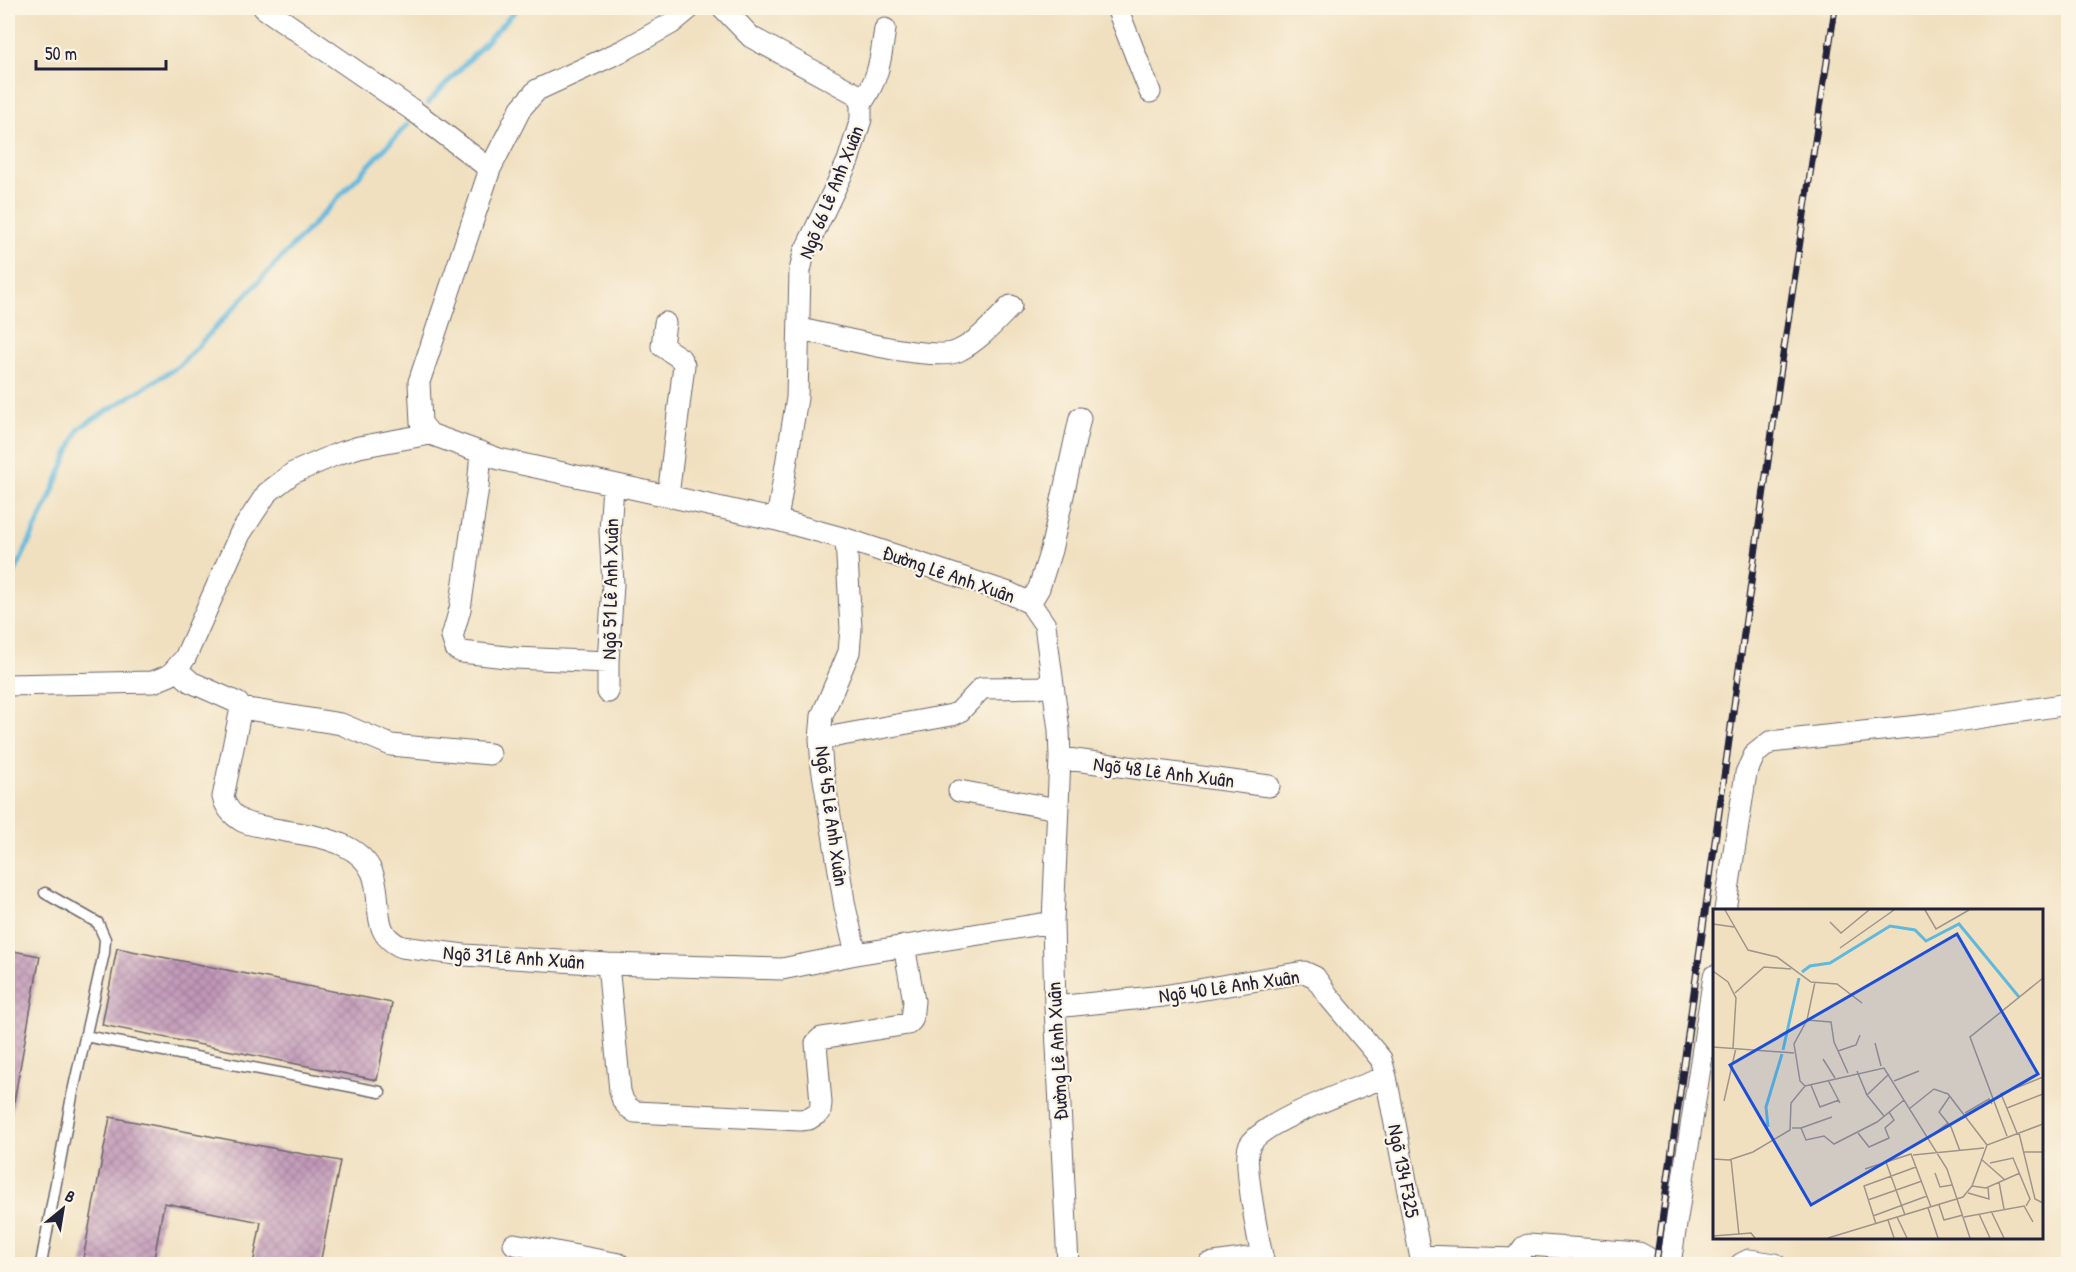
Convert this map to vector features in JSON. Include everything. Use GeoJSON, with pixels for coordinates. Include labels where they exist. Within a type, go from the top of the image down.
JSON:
{"type":"FeatureCollection","features":[{"type":"Feature","properties":{"kind":"street"},"geometry":{"type":"LineString","coordinates":[[264,8],[414,111],[490,169]]}},
{"type":"Feature","properties":{"kind":"street"},"geometry":{"type":"LineString","coordinates":[[8,685],[153,682],[163,679],[185,658],[240,534],[267,493],[293,473],[337,454],[359,447],[430,434],[421,423],[418,382],[490,169],[521,108],[537,90],[624,50],[672,23],[690,8]]}},
{"type":"Feature","properties":{"kind":"street","name":"Ngõ 66 Lê Anh Xuân"},"geometry":{"type":"LineString","coordinates":[[723,8],[751,38],[856,94],[861,104],[861,119],[848,160],[804,253],[798,296],[800,329],[797,398],[777,520]]}},
{"type":"Feature","properties":{"kind":"street"},"geometry":{"type":"LineString","coordinates":[[1117,8],[1150,92]]}},
{"type":"Feature","properties":{"kind":"street"},"geometry":{"type":"LineString","coordinates":[[861,104],[878,74],[885,29]]}},
{"type":"Feature","properties":{"kind":"street"},"geometry":{"type":"LineString","coordinates":[[800,329],[909,351],[944,355],[957,352],[977,339],[1011,306]]}},
{"type":"Feature","properties":{"kind":"street"},"geometry":{"type":"LineString","coordinates":[[665,324],[662,346],[681,358],[684,365],[668,496]]}},
{"type":"Feature","properties":{"kind":"street"},"geometry":{"type":"LineString","coordinates":[[1030,603],[1039,588],[1051,550],[1080,418]]}},
{"type":"Feature","properties":{"kind":"street","name":"Đường Lê Anh Xuân"},"geometry":{"type":"LineString","coordinates":[[430,434],[499,459],[613,486],[777,520],[846,539],[980,582],[1030,603],[1045,625],[1059,730],[1060,758],[1053,922],[1068,1264]]}},
{"type":"Feature","properties":{"kind":"street"},"geometry":{"type":"LineString","coordinates":[[481,452],[460,609],[452,643],[462,652],[515,658],[608,662]]}},
{"type":"Feature","properties":{"kind":"street","name":"Ngõ 51 Lê Anh Xuân"},"geometry":{"type":"LineString","coordinates":[[608,692],[613,584],[610,531],[613,486]]}},
{"type":"Feature","properties":{"kind":"street","name":"Ngõ 45 Lê Anh Xuân"},"geometry":{"type":"LineString","coordinates":[[846,539],[851,629],[849,652],[822,716],[820,739],[822,767],[845,907],[856,954]]}},
{"type":"Feature","properties":{"kind":"street"},"geometry":{"type":"LineString","coordinates":[[176,669],[191,682],[238,703],[241,708],[341,724],[391,745],[490,754]]}},
{"type":"Feature","properties":{"kind":"street"},"geometry":{"type":"LineString","coordinates":[[820,739],[952,715],[959,712],[977,690],[982,688],[1053,687]]}},
{"type":"Feature","properties":{"kind":"street"},"geometry":{"type":"LineString","coordinates":[[1725,909],[1746,773],[1755,754],[1770,742],[1936,724],[2068,704]]}},
{"type":"Feature","properties":{"kind":"street","name":"Ngõ 31 Lê Anh Xuân"},"geometry":{"type":"LineString","coordinates":[[241,708],[223,797],[228,811],[243,821],[327,839],[347,847],[360,856],[372,869],[376,879],[380,926],[383,933],[394,944],[402,947],[464,955],[608,964],[782,969],[856,954],[1053,922]]}},
{"type":"Feature","properties":{"kind":"street","name":"Ngõ 48 Lê Anh Xuân"},"geometry":{"type":"LineString","coordinates":[[1060,758],[1269,786]]}},
{"type":"Feature","properties":{"kind":"street"},"geometry":{"type":"LineString","coordinates":[[959,791],[1057,809]]}},
{"type":"Feature","properties":{"kind":"street"},"geometry":{"type":"LineString","coordinates":[[608,964],[620,1091],[628,1107],[635,1112],[800,1120],[809,1119],[820,1112],[815,1049],[816,1043],[821,1038],[908,1024],[912,1020],[914,1001],[904,946]]}},
{"type":"Feature","properties":{"kind":"street","name":"Ngõ 40 Lê Anh Xuân"},"geometry":{"type":"LineString","coordinates":[[1055,1007],[1163,996],[1304,972],[1315,977],[1381,1059],[1386,1077]]}},
{"type":"Feature","properties":{"kind":"street"},"geometry":{"type":"LineString","coordinates":[[1670,1264],[1713,983]]}},
{"type":"Feature","properties":{"kind":"street"},"geometry":{"type":"LineString","coordinates":[[1208,1264],[1263,1260],[1247,1154],[1254,1138],[1323,1101],[1386,1077]]}},
{"type":"Feature","properties":{"kind":"street","name":"Ngõ 134 F325"},"geometry":{"type":"LineString","coordinates":[[1386,1077],[1422,1260]]}},
{"type":"Feature","properties":{"kind":"street"},"geometry":{"type":"LineString","coordinates":[[514,1244],[619,1264]]}},
{"type":"Feature","properties":{"kind":"street"},"geometry":{"type":"LineString","coordinates":[[1422,1260],[1515,1259],[1524,1246],[1528,1245],[1639,1253],[1648,1258],[1649,1264]]}},
{"type":"Feature","properties":{"kind":"street"},"geometry":{"type":"LineString","coordinates":[[1741,1264],[1749,1260],[1775,1264]]}},
{"type":"Feature","properties":{"kind":"lane"},"geometry":{"type":"LineString","coordinates":[[41,1264],[105,939],[98,923],[45,893]]}},
{"type":"Feature","properties":{"kind":"lane"},"geometry":{"type":"LineString","coordinates":[[85,1036],[380,1092]]}},
{"type":"Feature","properties":{"kind":"building"},"geometry":{"type":"Polygon","coordinates":[[[117,948],[392,1003],[377,1080],[102,1025],[117,948]]]}},
{"type":"Feature","properties":{"kind":"building"},"geometry":{"type":"Polygon","coordinates":[[[8,950],[40,956],[12,1113],[8,1113],[8,950]]]}},
{"type":"Feature","properties":{"kind":"building"},"geometry":{"type":"Polygon","coordinates":[[[110,1117],[340,1161],[320,1264],[253,1264],[261,1222],[164,1203],[153,1264],[82,1264],[110,1117]]]}},
{"type":"Feature","properties":{"kind":"waterway"},"geometry":{"type":"LineString","coordinates":[[428,103],[518,8]]}},
{"type":"Feature","properties":{"kind":"waterway"},"geometry":{"type":"LineString","coordinates":[[15,572],[79,428],[179,366],[408,124]]}},
{"type":"Feature","properties":{"kind":"railway"},"geometry":{"type":"LineString","coordinates":[[1656,1264],[1781,368],[1835,8]]}}]}
